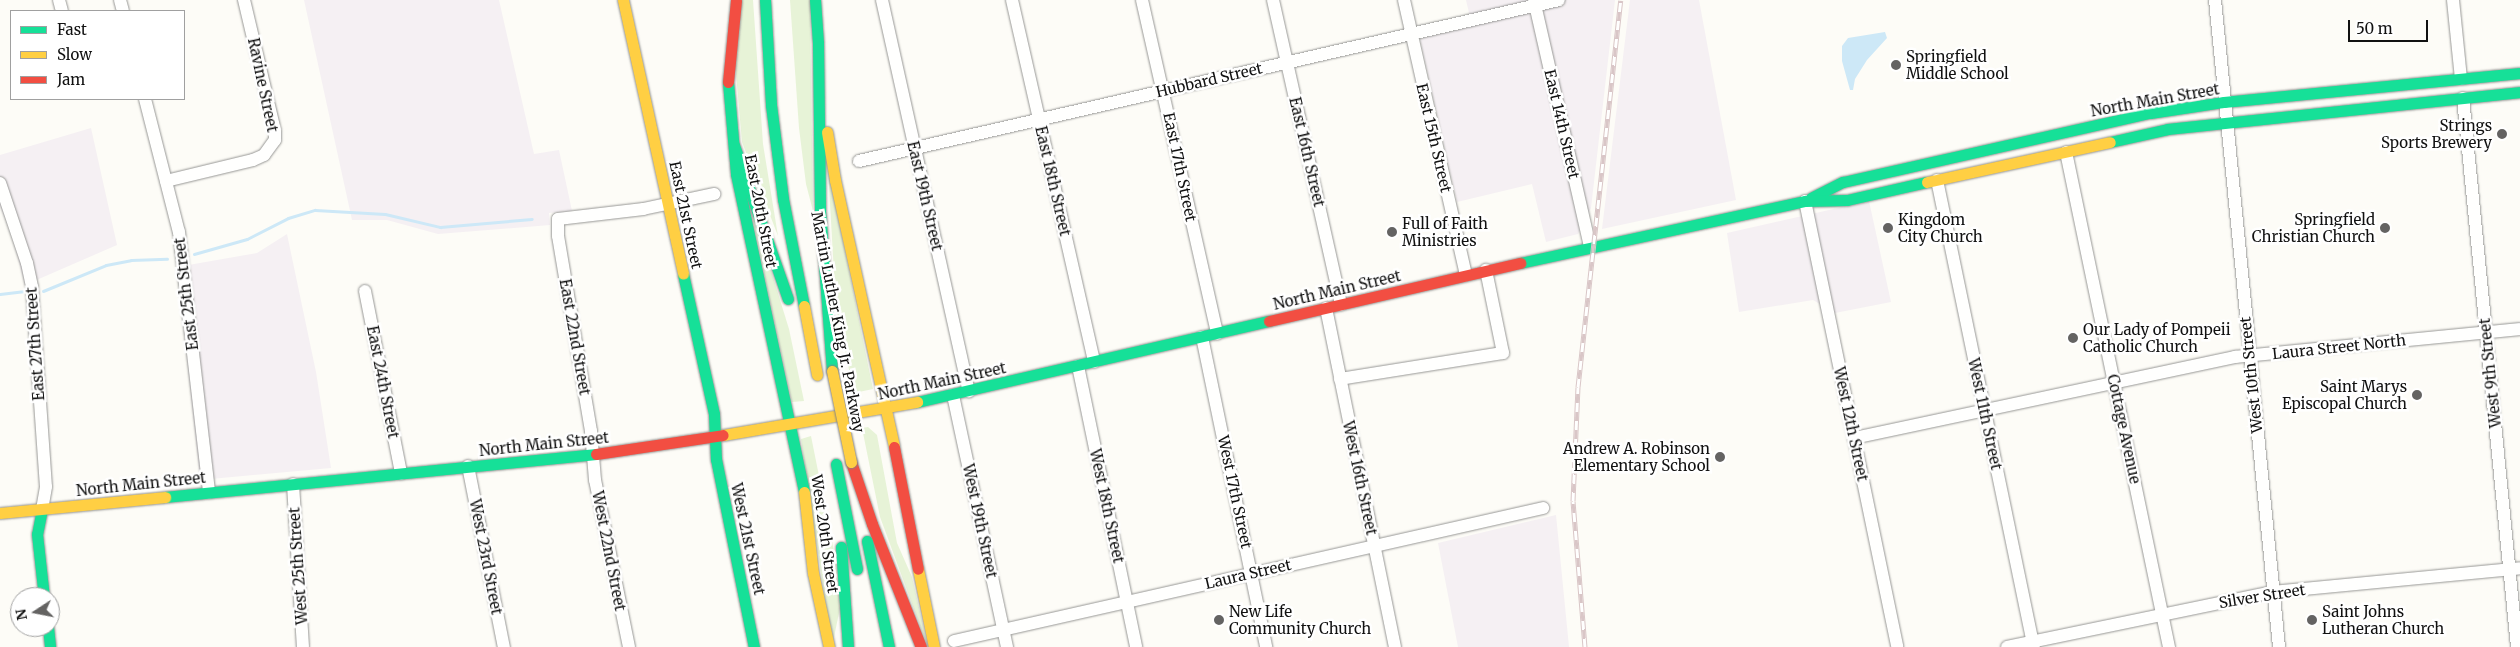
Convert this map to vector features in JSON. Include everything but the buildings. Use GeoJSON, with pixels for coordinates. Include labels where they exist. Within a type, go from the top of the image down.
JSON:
{"type":"FeatureCollection","features":[{"type":"Feature","properties":{"kind":"main road","name":"East 21st Street"},"geometry":{"type":"LineString","coordinates":[[623,0],[714,414],[716,437]]}},
{"type":"Feature","properties":{"kind":"main road","name":"East 20th Street"},"geometry":{"type":"LineString","coordinates":[[724,0],[734,160],[789,425]]}},
{"type":"Feature","properties":{"kind":"main road"},"geometry":{"type":"LineString","coordinates":[[728,82],[736,0]]}},
{"type":"Feature","properties":{"kind":"main road","name":"Martin Luther King Jr. Parkway"},"geometry":{"type":"LineString","coordinates":[[734,146],[800,338],[817,376],[780,180],[771,105],[765,0]]}},
{"type":"Feature","properties":{"kind":"main road"},"geometry":{"type":"LineString","coordinates":[[815,0],[824,107],[833,168],[886,409],[934,647]]}},
{"type":"Feature","properties":{"kind":"main road"},"geometry":{"type":"LineString","coordinates":[[820,0],[818,43],[820,211],[832,371]]}},
{"type":"Feature","properties":{"kind":"main road","name":"North Main Street"},"geometry":{"type":"LineString","coordinates":[[1805,202],[1844,182],[2150,113],[2224,102],[2520,73]]}},
{"type":"Feature","properties":{"kind":"main road","name":"North Main Street"},"geometry":{"type":"LineString","coordinates":[[0,513],[593,454],[716,437],[886,409],[1590,247],[1805,202],[1847,200],[2168,129],[2227,121],[2520,92]]}},
{"type":"Feature","properties":{"kind":"main road","name":"Martin Luther King Jr. Parkway"},"geometry":{"type":"LineString","coordinates":[[813,279],[889,647]]}},
{"type":"Feature","properties":{"kind":"main road","name":"Martin Luther King Jr. Parkway"},"geometry":{"type":"LineString","coordinates":[[824,409],[828,426]]}},
{"type":"Feature","properties":{"kind":"main road","name":"West 20th Street"},"geometry":{"type":"LineString","coordinates":[[789,425],[803,479],[813,572],[829,647]]}},
{"type":"Feature","properties":{"kind":"main road","name":"West 21st Street"},"geometry":{"type":"LineString","coordinates":[[716,437],[716,459],[754,647]]}},
{"type":"Feature","properties":{"kind":"main road"},"geometry":{"type":"LineString","coordinates":[[851,462],[872,524],[921,647]]}},
{"type":"Feature","properties":{"kind":"main road"},"geometry":{"type":"LineString","coordinates":[[848,647],[837,515],[836,465],[860,580]]}},
{"type":"Feature","properties":{"kind":"main road"},"geometry":{"type":"LineString","coordinates":[[42,509],[37,534],[43,587]]}},
{"type":"Feature","properties":{"kind":"street","name":"Ravine Street"},"geometry":{"type":"LineString","coordinates":[[166,181],[253,160],[264,155],[275,140],[275,131],[244,0]]}},
{"type":"Feature","properties":{"kind":"street","name":"East 19th Street"},"geometry":{"type":"LineString","coordinates":[[882,0],[969,391]]}},
{"type":"Feature","properties":{"kind":"street","name":"East 18th Street"},"geometry":{"type":"LineString","coordinates":[[1012,0],[1094,362]]}},
{"type":"Feature","properties":{"kind":"street","name":"East 17th Street"},"geometry":{"type":"LineString","coordinates":[[1142,0],[1217,334]]}},
{"type":"Feature","properties":{"kind":"street","name":"East 16th Street"},"geometry":{"type":"LineString","coordinates":[[1273,0],[1342,305]]}},
{"type":"Feature","properties":{"kind":"street","name":"East 15th Street"},"geometry":{"type":"LineString","coordinates":[[1404,0],[1466,275]]}},
{"type":"Feature","properties":{"kind":"street","name":"Hubbard Street"},"geometry":{"type":"LineString","coordinates":[[859,161],[1411,34],[1535,3],[1559,0]]}},
{"type":"Feature","properties":{"kind":"street","name":"West 10th Street"},"geometry":{"type":"LineString","coordinates":[[2215,0],[2279,647]]}},
{"type":"Feature","properties":{"kind":"street"},"geometry":{"type":"LineString","coordinates":[[2453,0],[2461,79]]}},
{"type":"Feature","properties":{"kind":"street","name":"East 14th Street"},"geometry":{"type":"LineString","coordinates":[[1535,3],[1590,247]]}},
{"type":"Feature","properties":{"kind":"street","name":"West 9th Street"},"geometry":{"type":"LineString","coordinates":[[2463,98],[2486,332],[2515,568],[2517,647]]}},
{"type":"Feature","properties":{"kind":"street","name":"East 25th Street"},"geometry":{"type":"LineString","coordinates":[[145,100],[179,232],[209,492]]}},
{"type":"Feature","properties":{"kind":"street","name":"Cottage Avenue"},"geometry":{"type":"LineString","coordinates":[[2066,152],[2169,647]]}},
{"type":"Feature","properties":{"kind":"street","name":"West 11th Street"},"geometry":{"type":"LineString","coordinates":[[1937,180],[2033,644]]}},
{"type":"Feature","properties":{"kind":"street","name":"East 27th Street"},"geometry":{"type":"LineString","coordinates":[[0,183],[27,263],[32,287],[46,487],[42,509]]}},
{"type":"Feature","properties":{"kind":"street"},"geometry":{"type":"LineString","coordinates":[[668,205],[714,194]]}},
{"type":"Feature","properties":{"kind":"street","name":"West 12th Street"},"geometry":{"type":"LineString","coordinates":[[1805,202],[1897,647]]}},
{"type":"Feature","properties":{"kind":"street","name":"East 22nd Street"},"geometry":{"type":"LineString","coordinates":[[593,454],[591,431],[558,236],[558,219],[668,205]]}},
{"type":"Feature","properties":{"kind":"street"},"geometry":{"type":"LineString","coordinates":[[1340,379],[1503,353],[1486,270]]}},
{"type":"Feature","properties":{"kind":"street","name":"East 24th Street"},"geometry":{"type":"LineString","coordinates":[[365,291],[401,473]]}},
{"type":"Feature","properties":{"kind":"street","name":"West 16th Street"},"geometry":{"type":"LineString","coordinates":[[1326,308],[1395,647]]}},
{"type":"Feature","properties":{"kind":"street","name":"Laura Street North"},"geometry":{"type":"LineString","coordinates":[[1854,438],[2114,382],[2249,356],[2520,329]]}},
{"type":"Feature","properties":{"kind":"street","name":"West 17th Street"},"geometry":{"type":"LineString","coordinates":[[1202,337],[1266,647]]}},
{"type":"Feature","properties":{"kind":"street","name":"West 18th Street"},"geometry":{"type":"LineString","coordinates":[[1078,366],[1136,647]]}},
{"type":"Feature","properties":{"kind":"street","name":"West 19th Street"},"geometry":{"type":"LineString","coordinates":[[953,395],[1007,647]]}},
{"type":"Feature","properties":{"kind":"street","name":"West 22nd Street"},"geometry":{"type":"LineString","coordinates":[[593,454],[595,480],[629,647]]}},
{"type":"Feature","properties":{"kind":"street","name":"West 23rd Street"},"geometry":{"type":"LineString","coordinates":[[468,466],[504,647]]}},
{"type":"Feature","properties":{"kind":"street","name":"West 25th Street"},"geometry":{"type":"LineString","coordinates":[[293,484],[303,647]]}},
{"type":"Feature","properties":{"kind":"street","name":"Laura Street"},"geometry":{"type":"LineString","coordinates":[[954,641],[1252,572],[1543,508]]}},
{"type":"Feature","properties":{"kind":"street","name":"Silver Street"},"geometry":{"type":"LineString","coordinates":[[2007,647],[2033,644],[2273,592],[2515,568]]}},
{"type":"Feature","properties":{"kind":"shaded area"},"geometry":{"type":"Polygon","coordinates":[[[304,0],[499,0],[534,154],[559,150],[572,211],[549,213],[550,225],[438,234],[387,220],[352,220],[304,0]]]}},
{"type":"Feature","properties":{"kind":"shaded area"},"geometry":{"type":"Polygon","coordinates":[[[1466,0],[1615,0],[1591,208],[1578,234],[1546,242],[1532,184],[1457,202],[1420,39],[1472,26],[1466,0]]]}},
{"type":"Feature","properties":{"kind":"shaded area"},"geometry":{"type":"Polygon","coordinates":[[[1630,0],[1699,0],[1736,200],[1602,229],[1630,0]]]}},
{"type":"Feature","properties":{"kind":"shaded area"},"geometry":{"type":"Polygon","coordinates":[[[91,128],[117,245],[25,285],[11,233],[0,206],[0,155],[91,128]]]}},
{"type":"Feature","properties":{"kind":"shaded area"},"geometry":{"type":"Polygon","coordinates":[[[1869,201],[1891,302],[1835,313],[1813,300],[1739,312],[1727,233],[1869,201]]]}},
{"type":"Feature","properties":{"kind":"shaded area"},"geometry":{"type":"Polygon","coordinates":[[[287,234],[316,372],[331,468],[200,480],[177,267],[257,253],[287,234]]]}},
{"type":"Feature","properties":{"kind":"shaded area"},"geometry":{"type":"Polygon","coordinates":[[[1556,515],[1569,647],[1458,647],[1438,543],[1556,515]]]}},
{"type":"Feature","properties":{"kind":"green space"},"geometry":{"type":"Polygon","coordinates":[[[741,0],[753,0],[763,144],[778,236],[742,142],[734,51],[741,0]]]}},
{"type":"Feature","properties":{"kind":"green space"},"geometry":{"type":"Polygon","coordinates":[[[790,0],[810,0],[813,211],[806,184],[799,128],[790,0]]]}},
{"type":"Feature","properties":{"kind":"green space"},"geometry":{"type":"Polygon","coordinates":[[[828,168],[873,389],[854,393],[836,309],[828,168]]]}},
{"type":"Feature","properties":{"kind":"green space"},"geometry":{"type":"Polygon","coordinates":[[[747,193],[789,329],[804,401],[792,402],[747,193]]]}},
{"type":"Feature","properties":{"kind":"green space"},"geometry":{"type":"Polygon","coordinates":[[[868,427],[877,435],[897,543],[912,577],[928,647],[880,517],[862,428],[868,427]]]}},
{"type":"Feature","properties":{"kind":"green space"},"geometry":{"type":"Polygon","coordinates":[[[811,436],[835,556],[840,608],[832,647],[801,439],[811,436]]]}},
{"type":"Feature","properties":{"kind":"water"},"geometry":{"type":"Polygon","coordinates":[[[1885,32],[1887,38],[1867,60],[1855,79],[1853,90],[1850,90],[1842,61],[1842,46],[1848,38],[1885,32]]]}},
{"type":"Feature","properties":{"kind":"waterway"},"geometry":{"type":"LineString","coordinates":[[194,254],[247,239],[288,218],[315,210],[385,214],[440,227],[532,219]]}},
{"type":"Feature","properties":{"kind":"waterway"},"geometry":{"type":"LineString","coordinates":[[43,291],[106,265],[131,260],[167,259]]}},
{"type":"Feature","properties":{"kind":"waterway"},"geometry":{"type":"LineString","coordinates":[[0,294],[23,291]]}},
{"type":"Feature","properties":{"kind":"railway"},"geometry":{"type":"LineString","coordinates":[[1585,647],[1573,501],[1578,387],[1621,0]]}},
{"type":"Feature","properties":{"kind":"traffic: fast"},"geometry":{"type":"LineString","coordinates":[[765,0],[771,105],[783,199],[804,306]]}},
{"type":"Feature","properties":{"kind":"traffic: fast"},"geometry":{"type":"LineString","coordinates":[[815,0],[818,43],[820,211],[832,371]]}},
{"type":"Feature","properties":{"kind":"traffic: fast"},"geometry":{"type":"LineString","coordinates":[[1811,198],[1843,182],[2150,113],[2224,102],[2520,73]]}},
{"type":"Feature","properties":{"kind":"traffic: fast"},"geometry":{"type":"LineString","coordinates":[[728,82],[736,174],[804,492]]}},
{"type":"Feature","properties":{"kind":"traffic: fast"},"geometry":{"type":"LineString","coordinates":[[2110,142],[2168,129],[2520,92]]}},
{"type":"Feature","properties":{"kind":"traffic: fast"},"geometry":{"type":"LineString","coordinates":[[734,145],[788,299]]}},
{"type":"Feature","properties":{"kind":"traffic: fast"},"geometry":{"type":"LineString","coordinates":[[1520,263],[1805,201],[1847,200],[1927,182]]}},
{"type":"Feature","properties":{"kind":"traffic: fast"},"geometry":{"type":"LineString","coordinates":[[683,274],[714,414],[716,459],[754,647]]}},
{"type":"Feature","properties":{"kind":"traffic: fast"},"geometry":{"type":"LineString","coordinates":[[917,402],[1269,321]]}},
{"type":"Feature","properties":{"kind":"traffic: fast"},"geometry":{"type":"LineString","coordinates":[[165,497],[596,454]]}},
{"type":"Feature","properties":{"kind":"traffic: fast"},"geometry":{"type":"LineString","coordinates":[[836,464],[857,569]]}},
{"type":"Feature","properties":{"kind":"traffic: fast"},"geometry":{"type":"LineString","coordinates":[[42,509],[37,534],[43,587]]}},
{"type":"Feature","properties":{"kind":"traffic: fast"},"geometry":{"type":"LineString","coordinates":[[867,541],[889,647]]}},
{"type":"Feature","properties":{"kind":"traffic: fast"},"geometry":{"type":"LineString","coordinates":[[841,547],[848,647]]}},
{"type":"Feature","properties":{"kind":"traffic: fast"},"geometry":{"type":"LineString","coordinates":[[49,637],[50,647]]}},
{"type":"Feature","properties":{"kind":"traffic: slow"},"geometry":{"type":"LineString","coordinates":[[623,0],[683,274]]}},
{"type":"Feature","properties":{"kind":"traffic: slow"},"geometry":{"type":"LineString","coordinates":[[827,132],[835,180],[894,447]]}},
{"type":"Feature","properties":{"kind":"traffic: slow"},"geometry":{"type":"LineString","coordinates":[[1927,182],[2110,142]]}},
{"type":"Feature","properties":{"kind":"traffic: slow"},"geometry":{"type":"LineString","coordinates":[[804,306],[817,375]]}},
{"type":"Feature","properties":{"kind":"traffic: slow"},"geometry":{"type":"LineString","coordinates":[[832,371],[851,462]]}},
{"type":"Feature","properties":{"kind":"traffic: slow"},"geometry":{"type":"LineString","coordinates":[[723,435],[917,402]]}},
{"type":"Feature","properties":{"kind":"traffic: slow"},"geometry":{"type":"LineString","coordinates":[[804,492],[813,573],[829,647]]}},
{"type":"Feature","properties":{"kind":"traffic: slow"},"geometry":{"type":"LineString","coordinates":[[0,513],[165,497]]}},
{"type":"Feature","properties":{"kind":"traffic: slow"},"geometry":{"type":"LineString","coordinates":[[918,569],[934,647]]}},
{"type":"Feature","properties":{"kind":"traffic: jam"},"geometry":{"type":"LineString","coordinates":[[728,82],[736,0]]}},
{"type":"Feature","properties":{"kind":"traffic: jam"},"geometry":{"type":"LineString","coordinates":[[1269,321],[1520,263]]}},
{"type":"Feature","properties":{"kind":"traffic: jam"},"geometry":{"type":"LineString","coordinates":[[596,454],[723,435]]}},
{"type":"Feature","properties":{"kind":"traffic: jam"},"geometry":{"type":"LineString","coordinates":[[894,447],[918,569]]}},
{"type":"Feature","properties":{"kind":"traffic: jam"},"geometry":{"type":"LineString","coordinates":[[851,462],[872,524],[921,647]]}},
{"type":"Feature","properties":{"kind":"place","name":"Springfield Middle School"},"geometry":{"type":"Point","coordinates":[1896,65]}},
{"type":"Feature","properties":{"kind":"place","name":"Strings Sports Brewery"},"geometry":{"type":"Point","coordinates":[2502,134]}},
{"type":"Feature","properties":{"kind":"place","name":"Kingdom City Church"},"geometry":{"type":"Point","coordinates":[1888,228]}},
{"type":"Feature","properties":{"kind":"place","name":"Springfield Christian Church"},"geometry":{"type":"Point","coordinates":[2385,228]}},
{"type":"Feature","properties":{"kind":"place","name":"Full of Faith Ministries"},"geometry":{"type":"Point","coordinates":[1392,232]}},
{"type":"Feature","properties":{"kind":"place","name":"Our Lady of Pompeii Catholic Church"},"geometry":{"type":"Point","coordinates":[2073,338]}},
{"type":"Feature","properties":{"kind":"place","name":"Saint Marys Episcopal Church"},"geometry":{"type":"Point","coordinates":[2417,395]}},
{"type":"Feature","properties":{"kind":"place","name":"Andrew A. Robinson Elementary School"},"geometry":{"type":"Point","coordinates":[1720,457]}},
{"type":"Feature","properties":{"kind":"place","name":"New Life Community Church"},"geometry":{"type":"Point","coordinates":[1219,620]}},
{"type":"Feature","properties":{"kind":"place","name":"Saint Johns Lutheran Church"},"geometry":{"type":"Point","coordinates":[2312,620]}}]}
